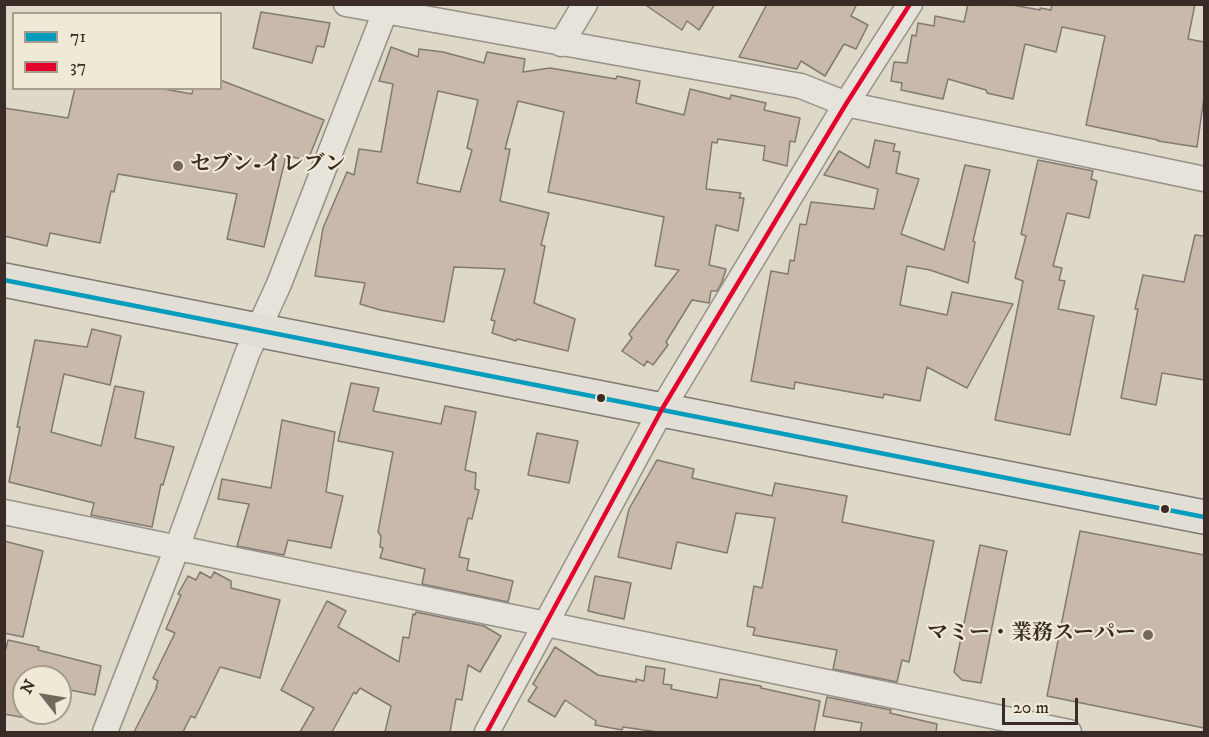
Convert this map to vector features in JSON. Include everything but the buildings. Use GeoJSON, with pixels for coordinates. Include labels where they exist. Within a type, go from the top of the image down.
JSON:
{"type":"FeatureCollection","features":[{"type":"Feature","properties":{"kind":"highway"},"geometry":{"type":"LineString","coordinates":[[4,280],[1204,517]]}},
{"type":"Feature","properties":{"kind":"street"},"geometry":{"type":"LineString","coordinates":[[346,4],[387,8],[561,44],[801,86],[846,104],[1204,179]]}},
{"type":"Feature","properties":{"kind":"street"},"geometry":{"type":"LineString","coordinates":[[561,44],[585,4]]}},
{"type":"Feature","properties":{"kind":"street"},"geometry":{"type":"LineString","coordinates":[[487,732],[662,409],[846,104],[910,4]]}},
{"type":"Feature","properties":{"kind":"street"},"geometry":{"type":"LineString","coordinates":[[105,732],[177,548],[257,329],[279,284],[387,8]]}},
{"type":"Feature","properties":{"kind":"street"},"geometry":{"type":"LineString","coordinates":[[4,512],[1069,732]]}},
{"type":"Feature","properties":{"kind":"transit line","name":"37"},"geometry":{"type":"LineString","coordinates":[[487,732],[662,409],[846,104],[910,4]]}},
{"type":"Feature","properties":{"kind":"transit line","name":"71"},"geometry":{"type":"LineString","coordinates":[[4,280],[1204,517]]}},
{"type":"Feature","properties":{"kind":"place","name":"セブン-イレブン"},"geometry":{"type":"Point","coordinates":[178,166]}},
{"type":"Feature","properties":{"kind":"place","name":"マミー・業務スーパー"},"geometry":{"type":"Point","coordinates":[1148,635]}}]}
